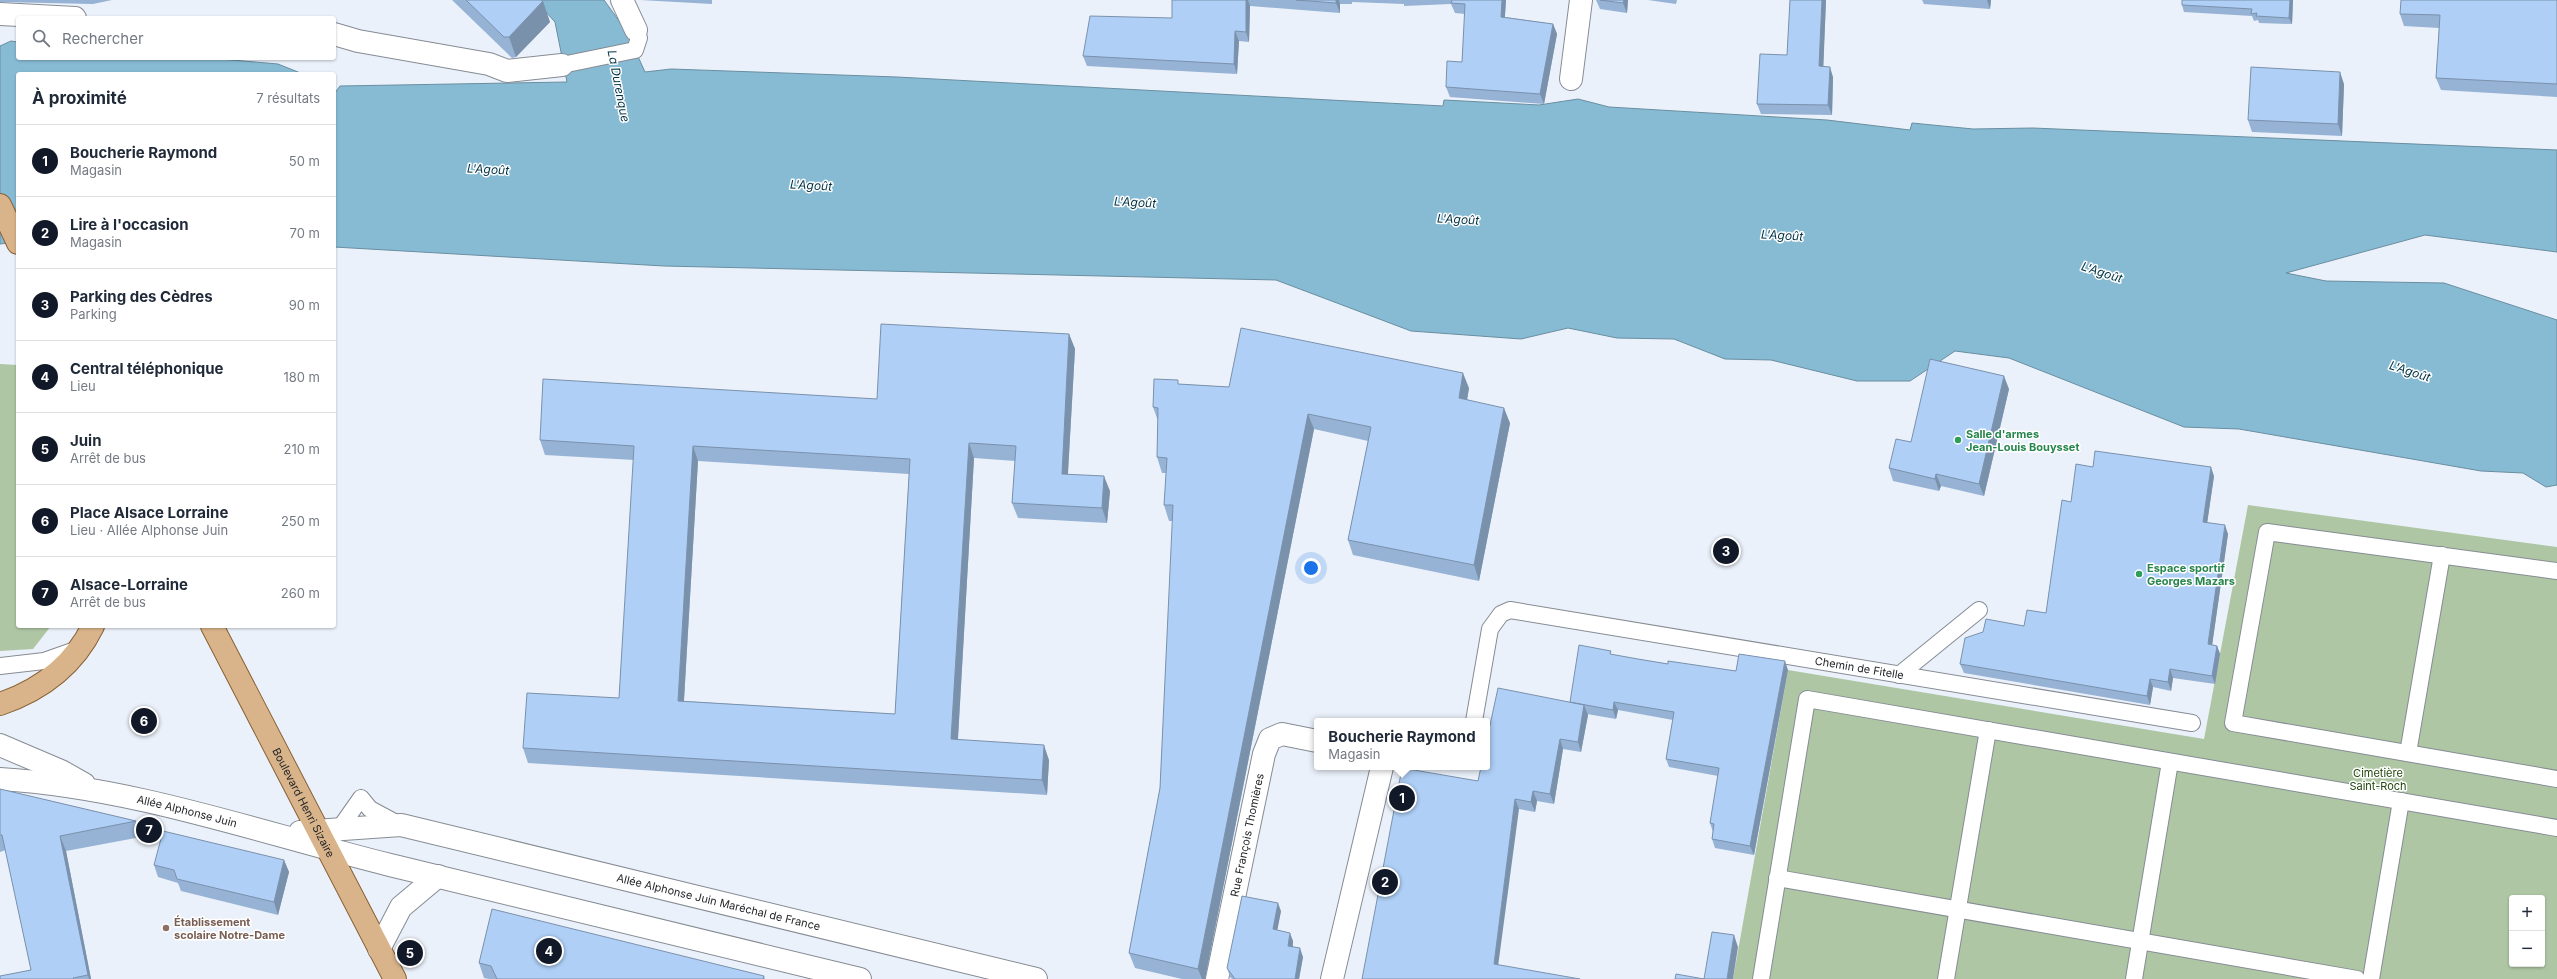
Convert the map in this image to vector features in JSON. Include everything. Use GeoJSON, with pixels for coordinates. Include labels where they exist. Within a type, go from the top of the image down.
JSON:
{"type":"FeatureCollection","features":[{"type":"Feature","properties":{"kind":"main road"},"geometry":{"type":"LineString","coordinates":[[622,0],[635,40]]}},
{"type":"Feature","properties":{"kind":"main road"},"geometry":{"type":"LineString","coordinates":[[1571,79],[1581,0]]}},
{"type":"Feature","properties":{"kind":"main road"},"geometry":{"type":"LineString","coordinates":[[0,14],[38,16]]}},
{"type":"Feature","properties":{"kind":"main road"},"geometry":{"type":"LineString","coordinates":[[336,35],[358,42],[489,64],[507,71],[562,65]]}},
{"type":"Feature","properties":{"kind":"main road"},"geometry":{"type":"LineString","coordinates":[[0,205],[16,239]]}},
{"type":"Feature","properties":{"kind":"main road"},"geometry":{"type":"LineString","coordinates":[[0,704],[39,687],[61,670],[83,647],[92,628]]}},
{"type":"Feature","properties":{"kind":"main road","name":"Boulevard Henri Sizaire"},"geometry":{"type":"LineString","coordinates":[[213,628],[395,979]]}},
{"type":"Feature","properties":{"kind":"main road","name":"Rue François Thomières"},"geometry":{"type":"LineString","coordinates":[[1217,979],[1264,754],[1270,740],[1282,734],[1314,740]]}},
{"type":"Feature","properties":{"kind":"main road","name":"Allée Alphonse Juin"},"geometry":{"type":"LineString","coordinates":[[0,745],[61,771],[94,790]]}},
{"type":"Feature","properties":{"kind":"main road"},"geometry":{"type":"LineString","coordinates":[[1332,979],[1381,770]]}},
{"type":"Feature","properties":{"kind":"main road","name":"Allée Alphonse Juin"},"geometry":{"type":"LineString","coordinates":[[0,779],[94,790],[280,834],[322,839],[339,829],[401,824]]}},
{"type":"Feature","properties":{"kind":"main road","name":"Allée Alphonse Juin Maréchal de France"},"geometry":{"type":"LineString","coordinates":[[401,824],[1036,979]]}},
{"type":"Feature","properties":{"kind":"main road"},"geometry":{"type":"LineString","coordinates":[[322,839],[438,876],[824,974],[860,979]]}},
{"type":"Feature","properties":{"kind":"main road"},"geometry":{"type":"LineString","coordinates":[[379,949],[401,907],[438,876]]}},
{"type":"Feature","properties":{"kind":"lane"},"geometry":{"type":"LineString","coordinates":[[562,65],[635,40]]}},
{"type":"Feature","properties":{"kind":"lane"},"geometry":{"type":"LineString","coordinates":[[2557,571],[2267,532],[2234,723],[2557,779]]}},
{"type":"Feature","properties":{"kind":"lane"},"geometry":{"type":"LineString","coordinates":[[2408,753],[2442,555]]}},
{"type":"Feature","properties":{"kind":"lane","name":"Chemin de Fitelle"},"geometry":{"type":"LineString","coordinates":[[1475,718],[1490,629],[1501,614],[1510,610],[2192,723]]}},
{"type":"Feature","properties":{"kind":"lane"},"geometry":{"type":"LineString","coordinates":[[1899,675],[1979,610]]}},
{"type":"Feature","properties":{"kind":"lane"},"geometry":{"type":"LineString","coordinates":[[0,666],[44,661],[83,647]]}},
{"type":"Feature","properties":{"kind":"lane"},"geometry":{"type":"LineString","coordinates":[[1761,979],[1807,700],[2557,828]]}},
{"type":"Feature","properties":{"kind":"lane"},"geometry":{"type":"LineString","coordinates":[[1946,979],[1988,730]]}},
{"type":"Feature","properties":{"kind":"lane"},"geometry":{"type":"LineString","coordinates":[[2134,979],[2170,762]]}},
{"type":"Feature","properties":{"kind":"lane"},"geometry":{"type":"LineString","coordinates":[[339,829],[361,798],[370,809],[382,817],[401,824]]}},
{"type":"Feature","properties":{"kind":"lane"},"geometry":{"type":"LineString","coordinates":[[2371,979],[2401,801]]}},
{"type":"Feature","properties":{"kind":"lane"},"geometry":{"type":"LineString","coordinates":[[1777,878],[2357,979]]}},
{"type":"Feature","properties":{"kind":"green space"},"geometry":{"type":"Polygon","coordinates":[[[0,364],[16,365],[16,628],[49,628],[33,649],[0,651],[0,364]]]}},
{"type":"Feature","properties":{"kind":"green space","name":"Cimetière Saint-Roch"},"geometry":{"type":"Polygon","coordinates":[[[2248,505],[2557,547],[2557,979],[1733,979],[1788,670],[2204,739],[2248,505]]]}},
{"type":"Feature","properties":{"kind":"water"},"geometry":{"type":"Polygon","coordinates":[[[535,0],[604,0],[627,32],[645,72],[671,69],[897,77],[1443,106],[1444,100],[1539,105],[1578,99],[1609,107],[1827,120],[1910,130],[1912,123],[1973,129],[2033,128],[2557,150],[2557,252],[2425,235],[2286,273],[2326,281],[2444,283],[2557,320],[2557,485],[2546,487],[2523,473],[2481,471],[2239,429],[2184,427],[2009,358],[1955,351],[1910,381],[1857,381],[1771,360],[1725,359],[1674,339],[1617,338],[1568,328],[1521,339],[1411,331],[1276,280],[664,266],[336,247],[336,91],[340,86],[567,82],[555,22],[535,0]]]}},
{"type":"Feature","properties":{"kind":"water"},"geometry":{"type":"Polygon","coordinates":[[[11,41],[16,42],[16,60],[232,60],[278,64],[298,72],[16,72],[16,242],[0,244],[0,46],[11,41]]]}},
{"type":"Feature","properties":{"kind":"building"},"geometry":{"type":"Polygon","coordinates":[[[466,0],[543,1],[509,37],[504,37],[466,0]]]}},
{"type":"Feature","properties":{"kind":"building"},"geometry":{"type":"Polygon","coordinates":[[[1172,0],[1246,0],[1246,32],[1235,31],[1234,64],[1083,56],[1090,16],[1172,18],[1172,0]]]}},
{"type":"Feature","properties":{"kind":"building"},"geometry":{"type":"Polygon","coordinates":[[[1296,0],[1336,0],[1336,3],[1296,0]]]}},
{"type":"Feature","properties":{"kind":"building"},"geometry":{"type":"Polygon","coordinates":[[[1452,0],[1502,0],[1501,17],[1553,24],[1540,94],[1446,87],[1447,61],[1462,62],[1465,4],[1451,3],[1452,0]]]}},
{"type":"Feature","properties":{"kind":"building"},"geometry":{"type":"Polygon","coordinates":[[[1600,0],[1624,0],[1623,3],[1600,0]]]}},
{"type":"Feature","properties":{"kind":"building"},"geometry":{"type":"Polygon","coordinates":[[[1790,0],[1822,0],[1819,66],[1830,67],[1828,105],[1757,104],[1760,54],[1787,55],[1790,0]]]}},
{"type":"Feature","properties":{"kind":"building"},"geometry":{"type":"Polygon","coordinates":[[[2182,0],[2290,0],[2289,18],[2256,16],[2257,13],[2251,14],[2252,9],[2182,5],[2182,0]]]}},
{"type":"Feature","properties":{"kind":"building"},"geometry":{"type":"Polygon","coordinates":[[[2401,0],[2557,0],[2557,84],[2436,78],[2440,15],[2400,14],[2401,0]]]}},
{"type":"Feature","properties":{"kind":"building"},"geometry":{"type":"Polygon","coordinates":[[[2251,67],[2340,72],[2338,124],[2248,120],[2251,67]]]}},
{"type":"Feature","properties":{"kind":"building"},"geometry":{"type":"Polygon","coordinates":[[[881,324],[1069,334],[1062,474],[1104,476],[1102,508],[1012,503],[1016,446],[969,443],[951,739],[1044,745],[1042,780],[523,748],[527,693],[619,698],[634,446],[540,440],[543,379],[877,399],[881,324]],[[693,446],[678,701],[895,714],[910,459],[693,446]]]}},
{"type":"Feature","properties":{"kind":"building"},"geometry":{"type":"Polygon","coordinates":[[[1241,328],[1463,373],[1459,398],[1504,408],[1474,565],[1348,540],[1371,427],[1308,414],[1198,969],[1129,953],[1160,788],[1173,505],[1164,505],[1167,458],[1157,457],[1158,408],[1153,407],[1154,379],[1178,380],[1178,384],[1229,387],[1241,328]]]}},
{"type":"Feature","properties":{"kind":"building","name":"Salle d'armes Jean-Louis Bouysset"},"geometry":{"type":"Polygon","coordinates":[[[1930,359],[2004,376],[1979,484],[1936,474],[1935,479],[1889,468],[1896,439],[1911,442],[1930,359]]]}},
{"type":"Feature","properties":{"kind":"building","name":"Espace sportif Georges Mazars"},"geometry":{"type":"Polygon","coordinates":[[[2095,451],[2211,467],[2203,522],[2225,525],[2208,644],[2217,646],[2212,676],[2170,669],[2168,682],[2150,679],[2147,696],[1960,664],[1965,638],[1983,632],[1986,619],[2024,626],[2027,610],[2046,613],[2062,500],[2071,502],[2076,464],[2093,467],[2095,451]]]}},
{"type":"Feature","properties":{"kind":"building"},"geometry":{"type":"Polygon","coordinates":[[[1579,645],[1611,651],[1610,654],[1668,664],[1668,661],[1736,671],[1739,654],[1785,661],[1750,846],[1712,839],[1714,824],[1710,823],[1719,768],[1666,759],[1674,712],[1614,702],[1613,710],[1570,702],[1579,645]]]}},
{"type":"Feature","properties":{"kind":"building"},"geometry":{"type":"Polygon","coordinates":[[[1498,688],[1584,705],[1578,742],[1560,739],[1550,794],[1533,791],[1531,802],[1515,799],[1494,964],[1580,979],[1362,979],[1402,770],[1414,770],[1478,781],[1480,770],[1490,770],[1490,725],[1498,688]]]}},
{"type":"Feature","properties":{"kind":"building"},"geometry":{"type":"Polygon","coordinates":[[[0,789],[136,821],[60,836],[88,975],[73,978],[74,979],[0,979],[0,976],[31,970],[2,835],[0,835],[0,789]]]}},
{"type":"Feature","properties":{"kind":"building"},"geometry":{"type":"Polygon","coordinates":[[[163,831],[284,860],[274,902],[177,879],[174,870],[154,865],[163,831]]]}},
{"type":"Feature","properties":{"kind":"building"},"geometry":{"type":"Polygon","coordinates":[[[1242,896],[1278,903],[1273,929],[1290,933],[1288,946],[1300,948],[1295,979],[1235,979],[1227,968],[1242,896]]]}},
{"type":"Feature","properties":{"kind":"building"},"geometry":{"type":"Polygon","coordinates":[[[492,909],[764,976],[763,979],[497,979],[491,966],[479,963],[492,909]]]}},
{"type":"Feature","properties":{"kind":"building"},"geometry":{"type":"Polygon","coordinates":[[[1712,932],[1734,935],[1727,979],[1704,979],[1712,932]]]}},
{"type":"Feature","properties":{"kind":"building"},"geometry":{"type":"Polygon","coordinates":[[[1676,974],[1704,979],[1675,979],[1676,974]]]}},
{"type":"Feature","properties":{"kind":"place","name":"Salle d'armes Jean-Louis Bouysset"},"geometry":{"type":"Point","coordinates":[1958,440]}},
{"type":"Feature","properties":{"kind":"place","name":"Parking des Cèdres"},"geometry":{"type":"Point","coordinates":[1726,551]}},
{"type":"Feature","properties":{"kind":"place","name":"Espace sportif Georges Mazars"},"geometry":{"type":"Point","coordinates":[2139,574]}},
{"type":"Feature","properties":{"kind":"place","name":"Place Alsace Lorraine"},"geometry":{"type":"Point","coordinates":[144,721]}},
{"type":"Feature","properties":{"kind":"place","name":"Boucherie Raymond"},"geometry":{"type":"Point","coordinates":[1402,798]}},
{"type":"Feature","properties":{"kind":"place","name":"Alsace-Lorraine"},"geometry":{"type":"Point","coordinates":[149,830]}},
{"type":"Feature","properties":{"kind":"place","name":"Lire à l'occasion"},"geometry":{"type":"Point","coordinates":[1385,882]}},
{"type":"Feature","properties":{"kind":"place","name":"Établissement scolaire Notre-Dame"},"geometry":{"type":"Point","coordinates":[166,928]}},
{"type":"Feature","properties":{"kind":"place","name":"Central téléphonique"},"geometry":{"type":"Point","coordinates":[549,951]}},
{"type":"Feature","properties":{"kind":"place","name":"Juin"},"geometry":{"type":"Point","coordinates":[410,953]}},
{"type":"Feature","properties":{"kind":"water label","name":"La Durenque"},"geometry":{"type":"Point","coordinates":[619,86]}},
{"type":"Feature","properties":{"kind":"water label","name":"L'Agoût"},"geometry":{"type":"Point","coordinates":[488,169]}},
{"type":"Feature","properties":{"kind":"water label","name":"L'Agoût"},"geometry":{"type":"Point","coordinates":[811,185]}},
{"type":"Feature","properties":{"kind":"water label","name":"L'Agoût"},"geometry":{"type":"Point","coordinates":[1135,202]}},
{"type":"Feature","properties":{"kind":"water label","name":"L'Agoût"},"geometry":{"type":"Point","coordinates":[1458,219]}},
{"type":"Feature","properties":{"kind":"water label","name":"L'Agoût"},"geometry":{"type":"Point","coordinates":[1782,235]}},
{"type":"Feature","properties":{"kind":"water label","name":"L'Agoût"},"geometry":{"type":"Point","coordinates":[2102,272]}},
{"type":"Feature","properties":{"kind":"water label","name":"L'Agoût"},"geometry":{"type":"Point","coordinates":[2410,371]}}]}
